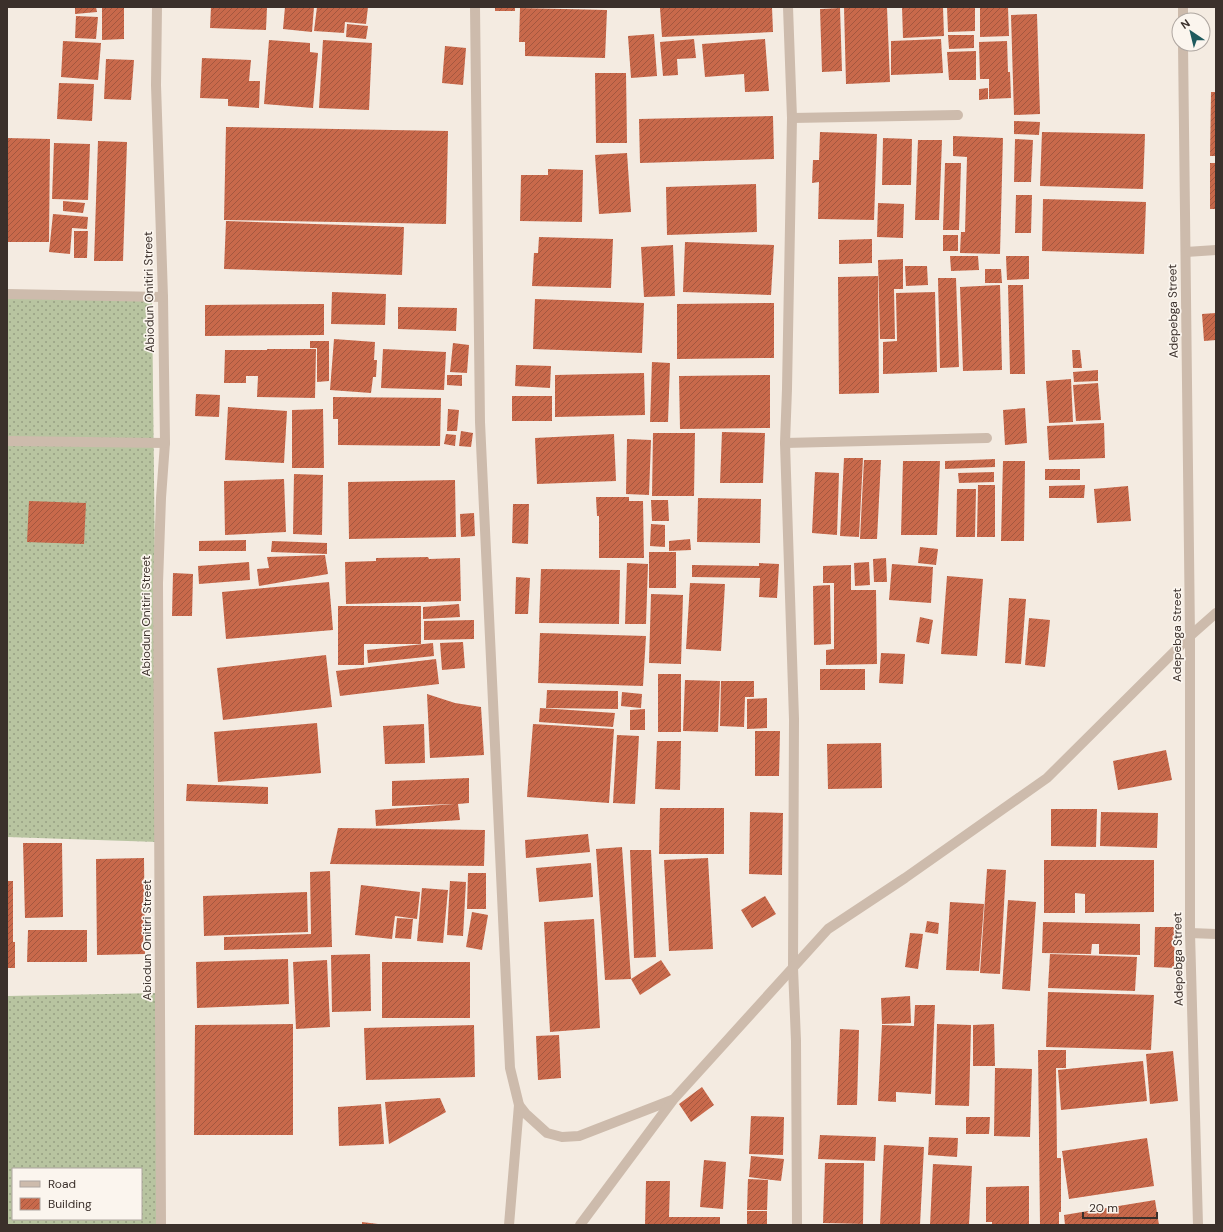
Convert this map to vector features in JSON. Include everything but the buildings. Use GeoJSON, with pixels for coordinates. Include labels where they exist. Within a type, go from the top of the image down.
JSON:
{"type":"FeatureCollection","features":[{"type":"Feature","properties":{"kind":"street","name":"Abiodun Onitiri Street"},"geometry":{"type":"LineString","coordinates":[[157,7],[156,85],[165,442],[161,498],[158,583],[161,1225]]}},
{"type":"Feature","properties":{"kind":"street"},"geometry":{"type":"LineString","coordinates":[[475,7],[480,422],[510,1068],[519,1105],[509,1225]]}},
{"type":"Feature","properties":{"kind":"street"},"geometry":{"type":"LineString","coordinates":[[788,7],[792,118],[785,443],[794,719],[793,968],[796,1041],[797,1225]]}},
{"type":"Feature","properties":{"kind":"street","name":"Adepebga Street"},"geometry":{"type":"LineString","coordinates":[[1183,52],[1190,636],[1190,933],[1198,1225]]}},
{"type":"Feature","properties":{"kind":"street"},"geometry":{"type":"LineString","coordinates":[[792,118],[958,115]]}},
{"type":"Feature","properties":{"kind":"street"},"geometry":{"type":"LineString","coordinates":[[1186,252],[1216,250]]}},
{"type":"Feature","properties":{"kind":"street"},"geometry":{"type":"LineString","coordinates":[[7,294],[162,298]]}},
{"type":"Feature","properties":{"kind":"street"},"geometry":{"type":"LineString","coordinates":[[785,443],[986,438]]}},
{"type":"Feature","properties":{"kind":"street"},"geometry":{"type":"LineString","coordinates":[[7,441],[165,442]]}},
{"type":"Feature","properties":{"kind":"street"},"geometry":{"type":"LineString","coordinates":[[580,1225],[673,1100],[828,929],[1048,778],[1190,636],[1216,613]]}},
{"type":"Feature","properties":{"kind":"street"},"geometry":{"type":"LineString","coordinates":[[1190,933],[1216,934]]}},
{"type":"Feature","properties":{"kind":"street"},"geometry":{"type":"LineString","coordinates":[[519,1105],[526,1114],[547,1133],[562,1137],[579,1136],[673,1100]]}},
{"type":"Feature","properties":{"kind":"green space"},"geometry":{"type":"Polygon","coordinates":[[[7,296],[152,297],[158,842],[7,837],[7,296]]]}},
{"type":"Feature","properties":{"kind":"green space"},"geometry":{"type":"Polygon","coordinates":[[[159,993],[162,1225],[7,1225],[7,996],[159,993]]]}}]}
